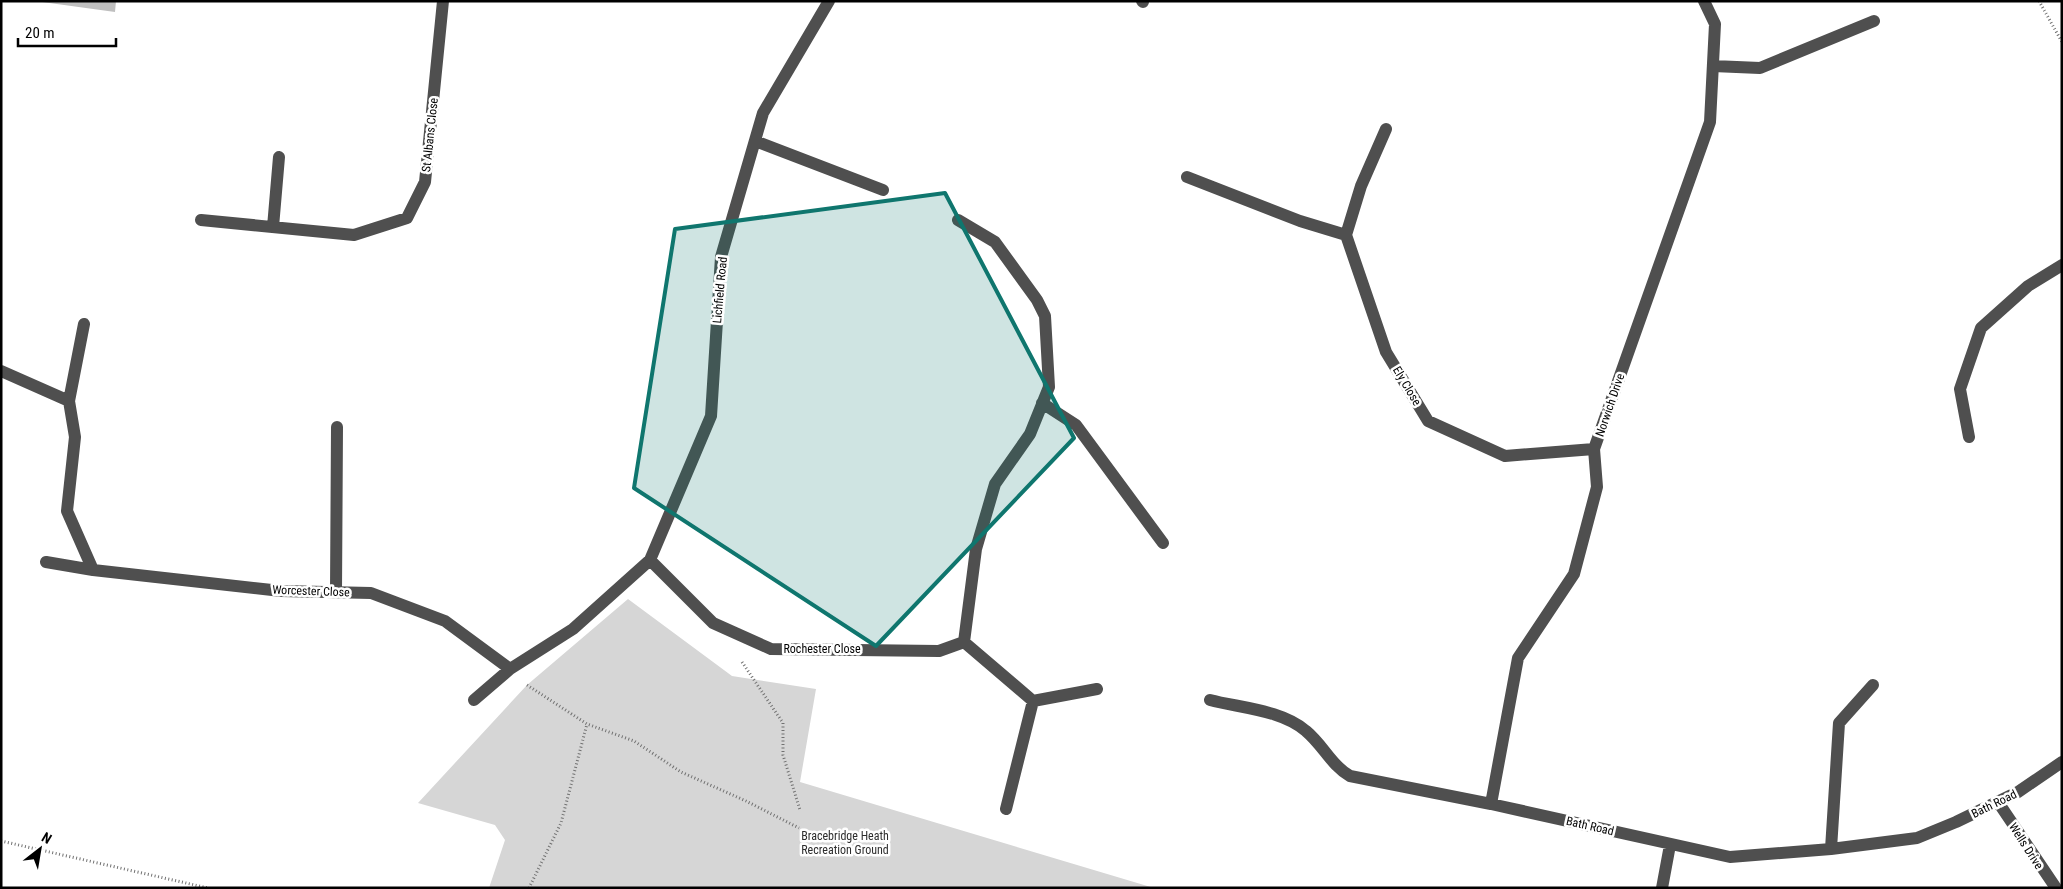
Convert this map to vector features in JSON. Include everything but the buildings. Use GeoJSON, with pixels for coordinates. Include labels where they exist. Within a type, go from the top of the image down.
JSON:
{"type":"FeatureCollection","features":[{"type":"Feature","properties":{"kind":"street","name":"St Albans Close"},"geometry":{"type":"LineString","coordinates":[[201,220],[354,234],[407,218],[425,182],[443,1]]}},
{"type":"Feature","properties":{"kind":"street","name":"Lichfield Road"},"geometry":{"type":"LineString","coordinates":[[650,560],[711,416],[721,257],[763,113],[829,1]]}},
{"type":"Feature","properties":{"kind":"street","name":"Norwich Drive"},"geometry":{"type":"LineString","coordinates":[[1491,804],[1518,658],[1574,574],[1597,487],[1594,450],[1710,122],[1715,24],[1704,1]]}},
{"type":"Feature","properties":{"kind":"street"},"geometry":{"type":"LineString","coordinates":[[1713,66],[1760,68],[1874,21]]}},
{"type":"Feature","properties":{"kind":"street"},"geometry":{"type":"LineString","coordinates":[[1187,177],[1300,222],[1346,235],[1361,186],[1386,129]]}},
{"type":"Feature","properties":{"kind":"street"},"geometry":{"type":"LineString","coordinates":[[755,141],[883,190]]}},
{"type":"Feature","properties":{"kind":"street"},"geometry":{"type":"LineString","coordinates":[[273,226],[279,156]]}},
{"type":"Feature","properties":{"kind":"street"},"geometry":{"type":"LineString","coordinates":[[958,220],[995,242],[1024,280],[1045,316],[1049,387],[1030,434],[995,484],[976,549],[964,642],[1033,701]]}},
{"type":"Feature","properties":{"kind":"street","name":"Ely Close"},"geometry":{"type":"LineString","coordinates":[[1346,235],[1386,352],[1428,421],[1505,456],[1594,450]]}},
{"type":"Feature","properties":{"kind":"street"},"geometry":{"type":"LineString","coordinates":[[1969,437],[1960,389],[1981,328],[2028,286],[2062,264]]}},
{"type":"Feature","properties":{"kind":"street"},"geometry":{"type":"LineString","coordinates":[[84,324],[69,401],[75,438],[67,511],[93,570]]}},
{"type":"Feature","properties":{"kind":"street"},"geometry":{"type":"LineString","coordinates":[[1,371],[69,401]]}},
{"type":"Feature","properties":{"kind":"street"},"geometry":{"type":"LineString","coordinates":[[1042,403],[1076,425],[1164,543]]}},
{"type":"Feature","properties":{"kind":"street"},"geometry":{"type":"LineString","coordinates":[[336,592],[337,426]]}},
{"type":"Feature","properties":{"kind":"street"},"geometry":{"type":"LineString","coordinates":[[474,700],[510,669],[573,629],[650,560]]}},
{"type":"Feature","properties":{"kind":"street","name":"Rochester Close"},"geometry":{"type":"LineString","coordinates":[[650,560],[713,623],[772,649],[939,651],[964,642]]}},
{"type":"Feature","properties":{"kind":"street","name":"Worcester Close"},"geometry":{"type":"LineString","coordinates":[[46,562],[93,570],[281,591],[371,593],[445,621],[510,669]]}},
{"type":"Feature","properties":{"kind":"street"},"geometry":{"type":"LineString","coordinates":[[1831,850],[1839,723],[1873,685]]}},
{"type":"Feature","properties":{"kind":"street"},"geometry":{"type":"LineString","coordinates":[[1033,701],[1097,689]]}},
{"type":"Feature","properties":{"kind":"street","name":"Bath Road"},"geometry":{"type":"LineString","coordinates":[[1210,700],[1280,717],[1294,723],[1306,730],[1341,770],[1350,776],[1491,804],[1730,857],[1831,850],[1917,838],[1956,822],[2018,792],[2062,762]]}},
{"type":"Feature","properties":{"kind":"street"},"geometry":{"type":"LineString","coordinates":[[1006,810],[1033,701]]}},
{"type":"Feature","properties":{"kind":"street","name":"Wells Drive"},"geometry":{"type":"LineString","coordinates":[[1998,802],[2056,888]]}},
{"type":"Feature","properties":{"kind":"street"},"geometry":{"type":"LineString","coordinates":[[1662,888],[1670,845]]}},
{"type":"Feature","properties":{"kind":"path"},"geometry":{"type":"LineString","coordinates":[[2039,1],[2062,42]]}},
{"type":"Feature","properties":{"kind":"path"},"geometry":{"type":"LineString","coordinates":[[739,658],[784,723],[783,755],[800,810]]}},
{"type":"Feature","properties":{"kind":"path"},"geometry":{"type":"LineString","coordinates":[[528,686],[587,724],[634,742],[681,772],[746,800],[799,828]]}},
{"type":"Feature","properties":{"kind":"path"},"geometry":{"type":"LineString","coordinates":[[529,888],[561,823],[587,724]]}},
{"type":"Feature","properties":{"kind":"path"},"geometry":{"type":"LineString","coordinates":[[1,841],[208,888]]}},
{"type":"Feature","properties":{"kind":"highlighted area"},"geometry":{"type":"Polygon","coordinates":[[[945,193],[1074,438],[876,646],[634,488],[675,229],[945,193]]]}},
{"type":"Feature","properties":{"kind":"green space","name":"Bracebridge Heath Recreation Ground"},"geometry":{"type":"Polygon","coordinates":[[[628,599],[732,676],[816,689],[800,782],[1154,888],[489,888],[505,840],[495,825],[418,803],[527,685],[628,599]]]}}]}
